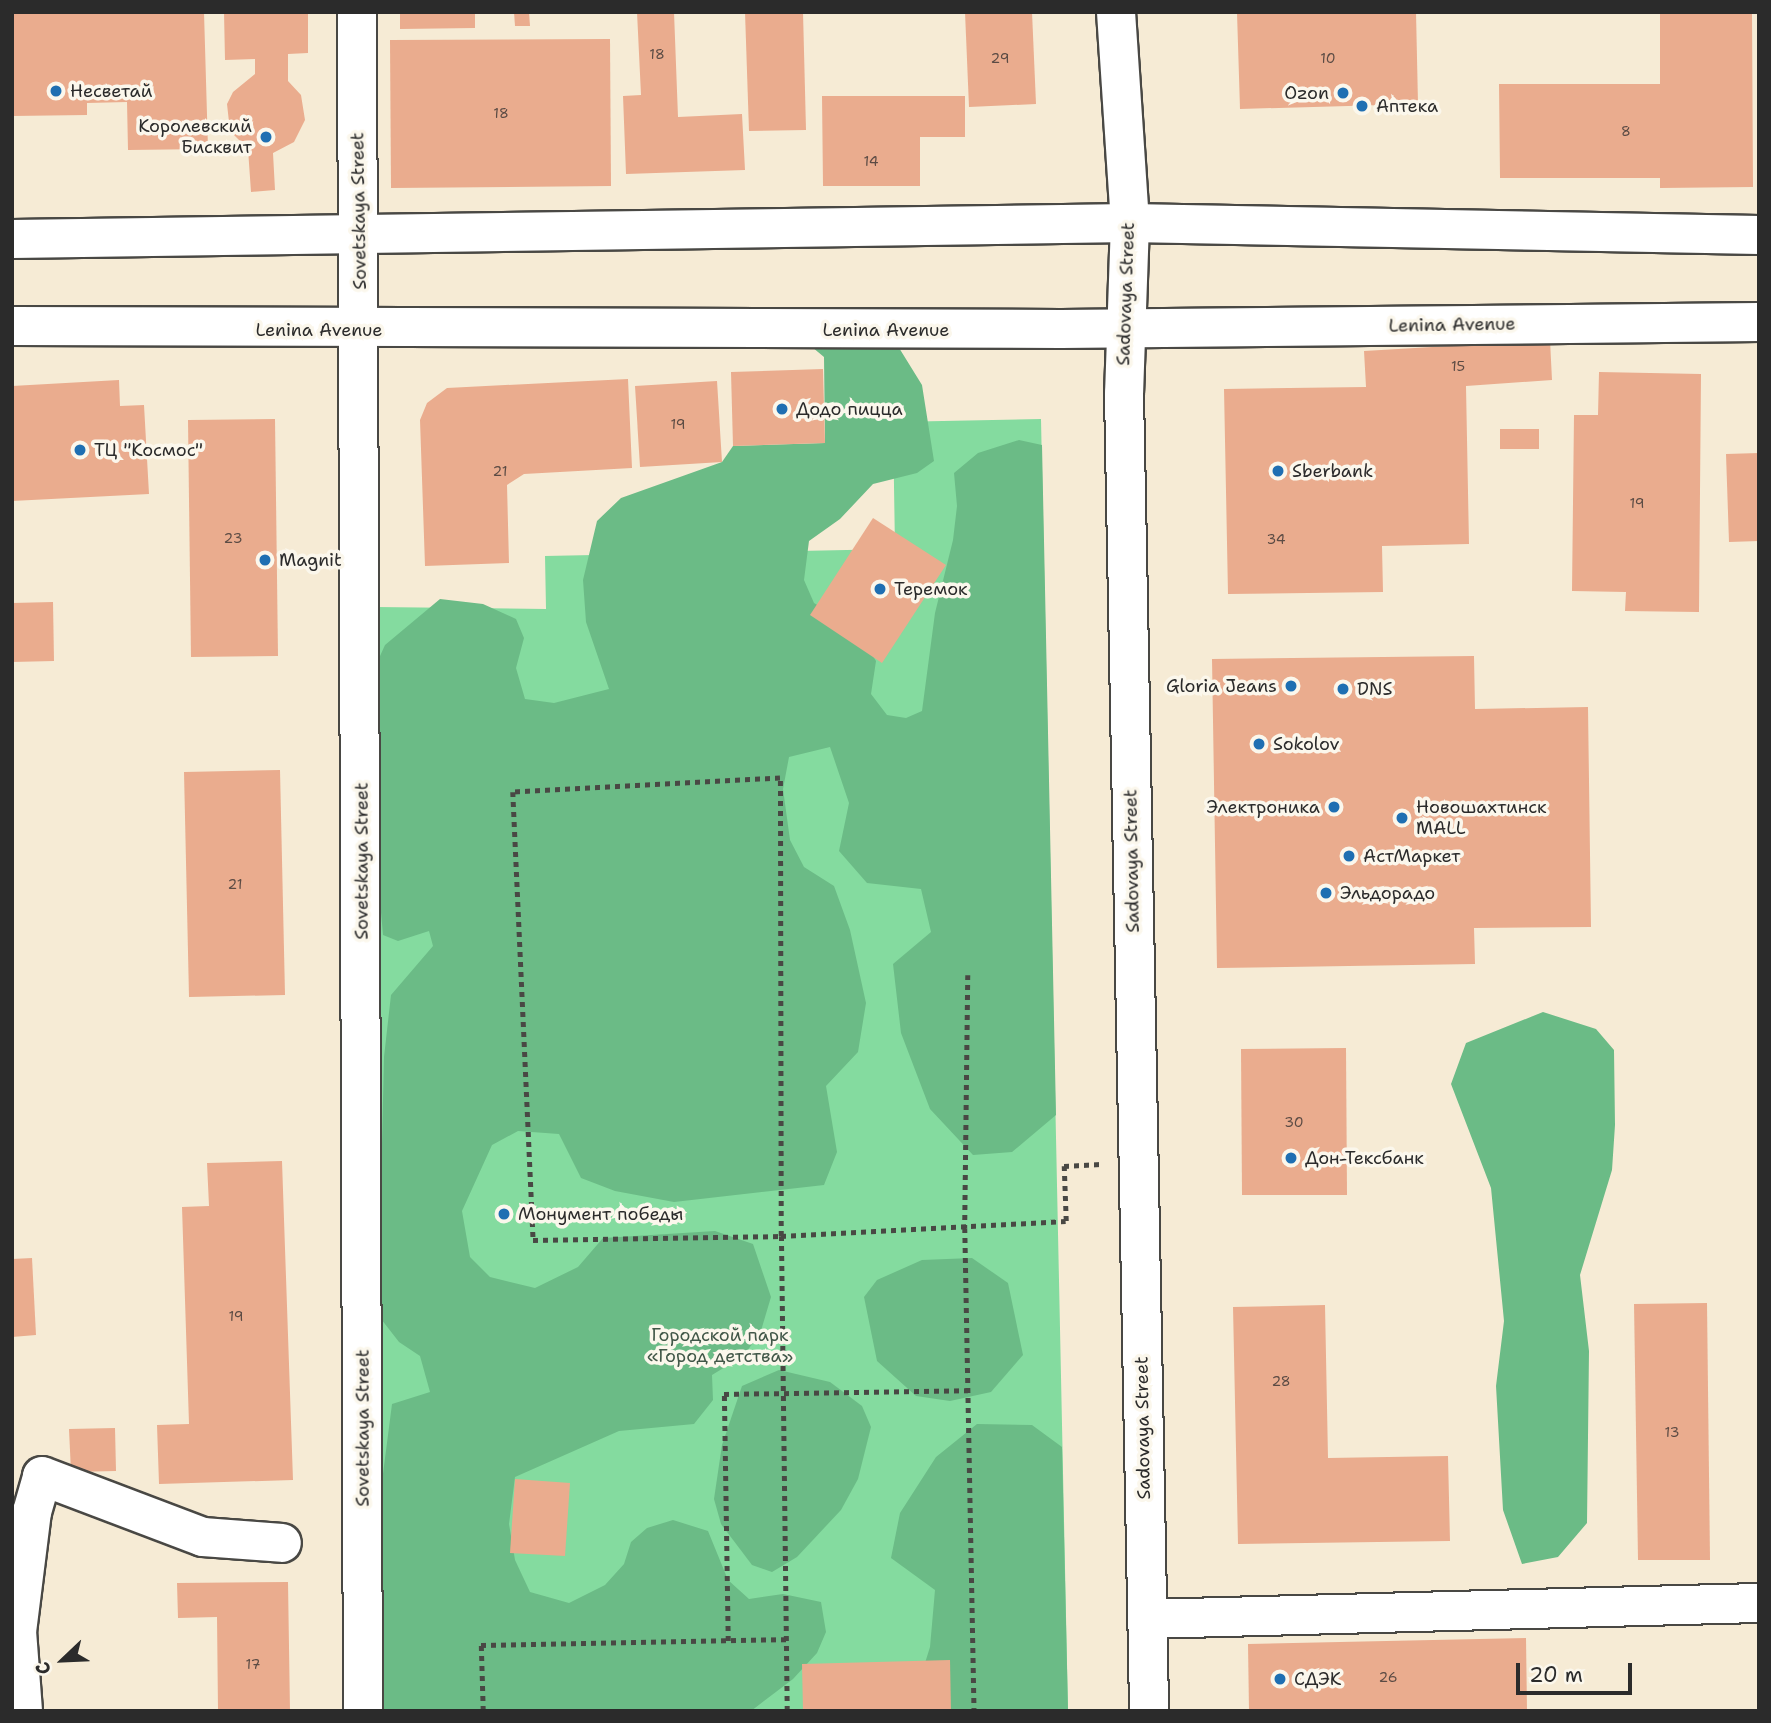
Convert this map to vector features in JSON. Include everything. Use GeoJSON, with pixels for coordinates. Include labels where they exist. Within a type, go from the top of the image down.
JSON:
{"type":"FeatureCollection","features":[{"type":"Feature","properties":{"kind":"street","name":"Sovetskaya Street"},"geometry":{"type":"LineString","coordinates":[[357,12],[358,234],[362,330],[363,1711]]}},
{"type":"Feature","properties":{"kind":"street","name":"Sadovaya Street"},"geometry":{"type":"LineString","coordinates":[[1116,12],[1129,223],[1123,329],[1149,1711]]}},
{"type":"Feature","properties":{"kind":"street"},"geometry":{"type":"LineString","coordinates":[[12,239],[1129,223],[1759,235]]}},
{"type":"Feature","properties":{"kind":"street","name":"Lenina Avenue"},"geometry":{"type":"LineString","coordinates":[[12,326],[362,330],[1123,329],[1759,321]]}},
{"type":"Feature","properties":{"kind":"street"},"geometry":{"type":"LineString","coordinates":[[23,1711],[17,1632],[32,1513],[42,1476],[203,1537],[282,1543]]}},
{"type":"Feature","properties":{"kind":"street"},"geometry":{"type":"LineString","coordinates":[[1147,1619],[1759,1603]]}},
{"type":"Feature","properties":{"kind":"path"},"geometry":{"type":"LineString","coordinates":[[787,1711],[781,1236],[780,778],[513,792],[533,1241],[781,1236],[1066,1221],[1064,1166],[1137,1162]]}},
{"type":"Feature","properties":{"kind":"path"},"geometry":{"type":"LineString","coordinates":[[968,975],[965,1228],[974,1711]]}},
{"type":"Feature","properties":{"kind":"path"},"geometry":{"type":"LineString","coordinates":[[727,1641],[724,1394],[784,1390],[968,1390]]}},
{"type":"Feature","properties":{"kind":"path"},"geometry":{"type":"LineString","coordinates":[[483,1711],[481,1646],[787,1639]]}},
{"type":"Feature","properties":{"kind":"green space","name":"Городской парк «Город детства»"},"geometry":{"type":"Polygon","coordinates":[[[888,330],[922,385],[934,461],[917,473],[873,484],[840,519],[809,541],[804,580],[814,603],[856,629],[876,661],[871,694],[887,715],[906,718],[922,711],[935,613],[953,540],[957,506],[954,473],[978,453],[1019,440],[1042,445],[1056,1115],[1012,1152],[973,1155],[930,1109],[901,1033],[893,964],[931,932],[921,889],[867,883],[839,851],[849,803],[830,747],[789,757],[783,789],[790,840],[804,867],[834,886],[850,930],[866,1003],[858,1052],[826,1086],[837,1152],[824,1185],[674,1202],[615,1191],[581,1178],[559,1134],[518,1131],[492,1145],[462,1211],[470,1257],[490,1277],[535,1288],[578,1267],[603,1238],[715,1231],[753,1244],[771,1297],[760,1334],[743,1356],[712,1375],[713,1400],[694,1424],[619,1431],[515,1477],[509,1524],[515,1560],[530,1592],[569,1603],[605,1585],[624,1564],[631,1542],[647,1528],[673,1520],[708,1531],[728,1580],[749,1599],[783,1594],[821,1602],[826,1632],[817,1653],[793,1679],[751,1711],[383,1711],[380,1497],[392,1404],[430,1392],[420,1356],[399,1342],[378,1315],[384,1057],[391,995],[433,946],[429,931],[398,941],[383,935],[362,696],[385,645],[440,599],[483,604],[516,619],[524,638],[516,668],[525,699],[554,703],[609,689],[586,622],[583,580],[597,521],[621,498],[722,462],[733,446],[825,443],[824,357],[812,347],[888,330]]]}},
{"type":"Feature","properties":{"kind":"green space","name":"Городской парк «Город детства»"},"geometry":{"type":"Polygon","coordinates":[[[1041,419],[1068,1711],[383,1711],[376,607],[546,609],[545,556],[895,549],[893,422],[1041,419]]]}},
{"type":"Feature","properties":{"kind":"green space"},"geometry":{"type":"Polygon","coordinates":[[[1543,1012],[1596,1029],[1614,1050],[1615,1125],[1612,1170],[1580,1275],[1589,1351],[1587,1523],[1558,1557],[1522,1564],[1503,1510],[1496,1386],[1504,1321],[1491,1188],[1451,1084],[1466,1043],[1543,1012]]]}},
{"type":"Feature","properties":{"kind":"green space"},"geometry":{"type":"Polygon","coordinates":[[[972,1258],[1008,1283],[1023,1355],[991,1392],[950,1401],[916,1396],[877,1361],[864,1297],[877,1280],[922,1260],[972,1258]]]}},
{"type":"Feature","properties":{"kind":"green space"},"geometry":{"type":"Polygon","coordinates":[[[779,1370],[830,1382],[862,1406],[871,1427],[858,1479],[841,1510],[797,1557],[772,1572],[752,1565],[721,1524],[714,1499],[722,1445],[742,1386],[779,1370]]]}},
{"type":"Feature","properties":{"kind":"green space"},"geometry":{"type":"Polygon","coordinates":[[[977,1424],[1032,1425],[1062,1447],[1068,1711],[910,1711],[930,1647],[935,1590],[891,1558],[900,1513],[936,1457],[977,1424]]]}},
{"type":"Feature","properties":{"kind":"building"},"geometry":{"type":"Polygon","coordinates":[[[12,12],[204,12],[208,149],[128,150],[127,102],[87,103],[87,115],[12,116],[12,12]]]}},
{"type":"Feature","properties":{"kind":"building"},"geometry":{"type":"Polygon","coordinates":[[[224,12],[308,12],[308,53],[288,54],[288,81],[301,95],[305,120],[294,142],[273,153],[275,190],[251,192],[248,149],[230,131],[227,104],[233,92],[255,74],[255,59],[225,60],[224,12]]]}},
{"type":"Feature","properties":{"kind":"building"},"geometry":{"type":"Polygon","coordinates":[[[400,12],[475,12],[475,28],[400,29],[400,12]]]}},
{"type":"Feature","properties":{"kind":"building"},"geometry":{"type":"Polygon","coordinates":[[[514,12],[529,12],[530,26],[515,26],[514,12]]]}},
{"type":"Feature","properties":{"kind":"building"},"geometry":{"type":"Polygon","coordinates":[[[637,12],[674,12],[678,117],[742,114],[745,170],[626,174],[623,96],[641,95],[637,12]]]}},
{"type":"Feature","properties":{"kind":"building"},"geometry":{"type":"Polygon","coordinates":[[[745,12],[803,12],[806,130],[749,131],[745,12]]]}},
{"type":"Feature","properties":{"kind":"building"},"geometry":{"type":"Polygon","coordinates":[[[965,12],[1032,12],[1036,104],[969,107],[965,12]]]}},
{"type":"Feature","properties":{"kind":"building"},"geometry":{"type":"Polygon","coordinates":[[[1237,12],[1416,12],[1418,104],[1240,109],[1237,12]]]}},
{"type":"Feature","properties":{"kind":"building"},"geometry":{"type":"Polygon","coordinates":[[[1660,12],[1752,12],[1753,187],[1660,188],[1660,178],[1500,178],[1499,84],[1660,84],[1660,12]]]}},
{"type":"Feature","properties":{"kind":"building"},"geometry":{"type":"Polygon","coordinates":[[[610,39],[611,186],[391,188],[390,40],[610,39]]]}},
{"type":"Feature","properties":{"kind":"building"},"geometry":{"type":"Polygon","coordinates":[[[822,96],[965,96],[965,137],[920,137],[920,186],[823,186],[822,96]]]}},
{"type":"Feature","properties":{"kind":"building"},"geometry":{"type":"Polygon","coordinates":[[[1550,340],[1552,380],[1466,386],[1469,544],[1382,546],[1383,592],[1228,594],[1224,389],[1366,387],[1364,351],[1550,340]]]}},
{"type":"Feature","properties":{"kind":"building"},"geometry":{"type":"Polygon","coordinates":[[[823,369],[825,443],[733,446],[731,372],[823,369]]]}},
{"type":"Feature","properties":{"kind":"building"},"geometry":{"type":"Polygon","coordinates":[[[1599,372],[1701,374],[1699,612],[1625,611],[1626,592],[1572,591],[1574,415],[1598,415],[1599,372]]]}},
{"type":"Feature","properties":{"kind":"building"},"geometry":{"type":"Polygon","coordinates":[[[628,379],[632,468],[524,474],[507,485],[509,563],[425,566],[420,420],[427,403],[447,388],[628,379]]]}},
{"type":"Feature","properties":{"kind":"building","name":"ТЦ \"Космос\""},"geometry":{"type":"Polygon","coordinates":[[[119,380],[120,406],[144,405],[149,494],[12,501],[12,386],[119,380]]]}},
{"type":"Feature","properties":{"kind":"building"},"geometry":{"type":"Polygon","coordinates":[[[717,381],[722,462],[640,467],[635,386],[717,381]]]}},
{"type":"Feature","properties":{"kind":"building"},"geometry":{"type":"Polygon","coordinates":[[[275,419],[278,656],[191,657],[188,420],[275,419]]]}},
{"type":"Feature","properties":{"kind":"building"},"geometry":{"type":"Polygon","coordinates":[[[1500,429],[1539,429],[1539,449],[1500,449],[1500,429]]]}},
{"type":"Feature","properties":{"kind":"building"},"geometry":{"type":"Polygon","coordinates":[[[1759,453],[1759,541],[1729,542],[1726,454],[1759,453]]]}},
{"type":"Feature","properties":{"kind":"building"},"geometry":{"type":"Polygon","coordinates":[[[873,518],[946,565],[882,663],[810,615],[873,518]]]}},
{"type":"Feature","properties":{"kind":"building"},"geometry":{"type":"Polygon","coordinates":[[[53,602],[54,661],[12,662],[12,603],[53,602]]]}},
{"type":"Feature","properties":{"kind":"building","name":"Новошахтинск MALL"},"geometry":{"type":"Polygon","coordinates":[[[1474,656],[1475,709],[1588,707],[1591,927],[1474,928],[1475,964],[1217,968],[1212,659],[1474,656]]]}},
{"type":"Feature","properties":{"kind":"building"},"geometry":{"type":"Polygon","coordinates":[[[280,770],[285,995],[189,997],[184,772],[280,770]]]}},
{"type":"Feature","properties":{"kind":"building"},"geometry":{"type":"Polygon","coordinates":[[[1346,1048],[1347,1195],[1242,1195],[1241,1049],[1346,1048]]]}},
{"type":"Feature","properties":{"kind":"building"},"geometry":{"type":"Polygon","coordinates":[[[282,1161],[293,1480],[159,1484],[157,1425],[189,1424],[182,1207],[209,1206],[207,1163],[282,1161]]]}},
{"type":"Feature","properties":{"kind":"building"},"geometry":{"type":"Polygon","coordinates":[[[32,1258],[36,1335],[12,1337],[12,1259],[32,1258]]]}},
{"type":"Feature","properties":{"kind":"building"},"geometry":{"type":"Polygon","coordinates":[[[1707,1303],[1710,1560],[1638,1560],[1634,1304],[1707,1303]]]}},
{"type":"Feature","properties":{"kind":"building"},"geometry":{"type":"Polygon","coordinates":[[[1325,1305],[1328,1458],[1448,1456],[1450,1541],[1238,1544],[1233,1307],[1325,1305]]]}},
{"type":"Feature","properties":{"kind":"building"},"geometry":{"type":"Polygon","coordinates":[[[115,1428],[116,1471],[71,1472],[69,1429],[115,1428]]]}},
{"type":"Feature","properties":{"kind":"building"},"geometry":{"type":"Polygon","coordinates":[[[515,1479],[570,1483],[565,1556],[510,1553],[515,1479]]]}},
{"type":"Feature","properties":{"kind":"building"},"geometry":{"type":"Polygon","coordinates":[[[288,1582],[290,1711],[218,1711],[217,1617],[178,1618],[177,1583],[288,1582]]]}},
{"type":"Feature","properties":{"kind":"building"},"geometry":{"type":"Polygon","coordinates":[[[1526,1638],[1527,1711],[1249,1711],[1248,1644],[1526,1638]]]}},
{"type":"Feature","properties":{"kind":"building"},"geometry":{"type":"Polygon","coordinates":[[[950,1660],[951,1711],[803,1711],[802,1664],[950,1660]]]}},
{"type":"Feature","properties":{"kind":"place","name":"Несветай"},"geometry":{"type":"Point","coordinates":[56,91]}},
{"type":"Feature","properties":{"kind":"place","name":"Ozon"},"geometry":{"type":"Point","coordinates":[1343,93]}},
{"type":"Feature","properties":{"kind":"place","name":"Аптека"},"geometry":{"type":"Point","coordinates":[1362,106]}},
{"type":"Feature","properties":{"kind":"place","name":"Королевский Бисквит"},"geometry":{"type":"Point","coordinates":[266,137]}},
{"type":"Feature","properties":{"kind":"place","name":"Додо пицца"},"geometry":{"type":"Point","coordinates":[782,409]}},
{"type":"Feature","properties":{"kind":"place","name":"ТЦ \"Космос\""},"geometry":{"type":"Point","coordinates":[80,450]}},
{"type":"Feature","properties":{"kind":"place","name":"Sberbank"},"geometry":{"type":"Point","coordinates":[1278,471]}},
{"type":"Feature","properties":{"kind":"place","name":"Magnit"},"geometry":{"type":"Point","coordinates":[265,560]}},
{"type":"Feature","properties":{"kind":"place","name":"Теремок"},"geometry":{"type":"Point","coordinates":[880,589]}},
{"type":"Feature","properties":{"kind":"place","name":"Gloria Jeans"},"geometry":{"type":"Point","coordinates":[1291,686]}},
{"type":"Feature","properties":{"kind":"place","name":"DNS"},"geometry":{"type":"Point","coordinates":[1343,689]}},
{"type":"Feature","properties":{"kind":"place","name":"Sokolov"},"geometry":{"type":"Point","coordinates":[1259,744]}},
{"type":"Feature","properties":{"kind":"place","name":"Электроника"},"geometry":{"type":"Point","coordinates":[1334,807]}},
{"type":"Feature","properties":{"kind":"place","name":"Новошахтинск MALL"},"geometry":{"type":"Point","coordinates":[1402,818]}},
{"type":"Feature","properties":{"kind":"place","name":"АстМаркет"},"geometry":{"type":"Point","coordinates":[1349,856]}},
{"type":"Feature","properties":{"kind":"place","name":"Эльдорадо"},"geometry":{"type":"Point","coordinates":[1326,893]}},
{"type":"Feature","properties":{"kind":"place","name":"Дон-Тексбанк"},"geometry":{"type":"Point","coordinates":[1291,1158]}},
{"type":"Feature","properties":{"kind":"place","name":"Монумент победы"},"geometry":{"type":"Point","coordinates":[504,1214]}},
{"type":"Feature","properties":{"kind":"place","name":"СДЭК"},"geometry":{"type":"Point","coordinates":[1280,1679]}}]}
